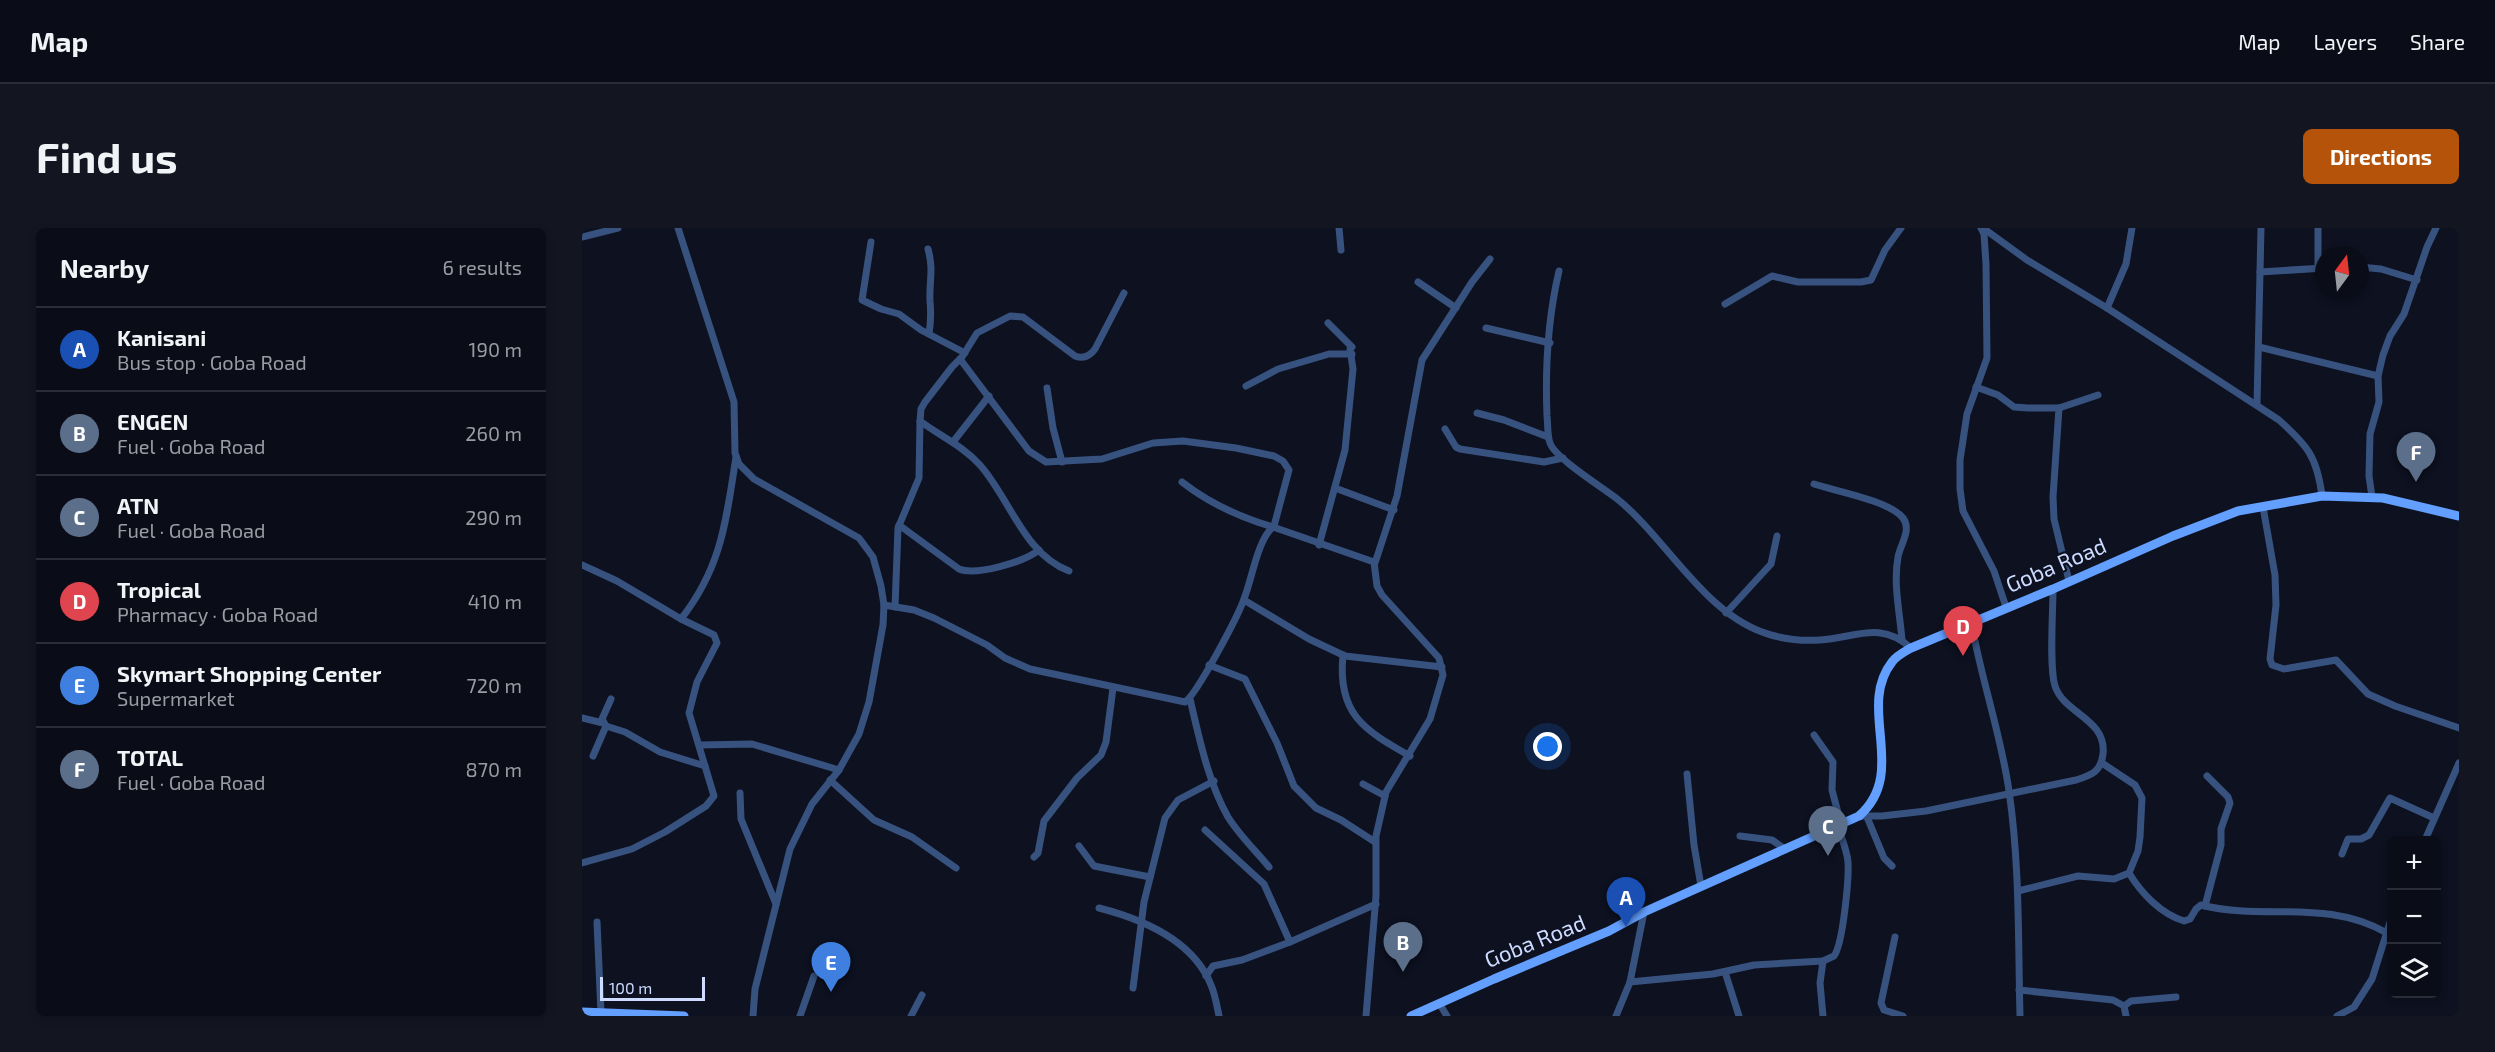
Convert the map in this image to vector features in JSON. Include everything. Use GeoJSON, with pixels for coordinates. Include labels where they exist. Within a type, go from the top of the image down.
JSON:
{"type":"FeatureCollection","features":[{"type":"Feature","properties":{"kind":"main road","name":"Goba Road"},"geometry":{"type":"LineString","coordinates":[[1412,1016],[1609,931],[1644,912],[1839,825],[1863,817],[1873,802],[1881,780],[1883,762],[1878,697],[1881,683],[1893,659],[1911,648],[2238,511],[2322,496],[2372,497],[2459,516]]}},
{"type":"Feature","properties":{"kind":"main road"},"geometry":{"type":"LineString","coordinates":[[582,1012],[684,1016]]}},
{"type":"Feature","properties":{"kind":"street"},"geometry":{"type":"LineString","coordinates":[[582,237],[618,228]]}},
{"type":"Feature","properties":{"kind":"street"},"geometry":{"type":"LineString","coordinates":[[678,228],[734,402],[736,457],[725,526],[717,558],[695,602],[681,619]]}},
{"type":"Feature","properties":{"kind":"street"},"geometry":{"type":"LineString","coordinates":[[1339,228],[1341,250]]}},
{"type":"Feature","properties":{"kind":"street"},"geometry":{"type":"LineString","coordinates":[[1725,304],[1772,276],[1798,282],[1861,282],[1872,279],[1886,250],[1901,228]]}},
{"type":"Feature","properties":{"kind":"street"},"geometry":{"type":"LineString","coordinates":[[1982,228],[2060,281],[2107,308],[2258,405],[2304,442],[2319,470],[2322,496]]}},
{"type":"Feature","properties":{"kind":"street"},"geometry":{"type":"LineString","coordinates":[[1982,228],[1986,264],[1988,346],[1987,358],[1976,387],[1963,436],[1960,460],[1961,500],[1963,511],[1997,578],[2006,607]]}},
{"type":"Feature","properties":{"kind":"street"},"geometry":{"type":"LineString","coordinates":[[2107,308],[2126,264],[2132,228]]}},
{"type":"Feature","properties":{"kind":"street"},"geometry":{"type":"LineString","coordinates":[[2258,405],[2261,228]]}},
{"type":"Feature","properties":{"kind":"street"},"geometry":{"type":"LineString","coordinates":[[2318,228],[2319,246]]}},
{"type":"Feature","properties":{"kind":"street"},"geometry":{"type":"LineString","coordinates":[[2372,497],[2369,476],[2370,434],[2379,402],[2378,376],[2385,346],[2404,314],[2427,247],[2436,228]]}},
{"type":"Feature","properties":{"kind":"street"},"geometry":{"type":"LineString","coordinates":[[871,242],[862,300],[899,314],[963,356],[989,396],[1035,456],[1049,463],[1102,459],[1147,444],[1176,441],[1236,448],[1274,456],[1283,461],[1289,470],[1273,527],[1267,533],[1262,545],[1244,600],[1190,699],[1214,782],[1229,817],[1269,867]]}},
{"type":"Feature","properties":{"kind":"street"},"geometry":{"type":"LineString","coordinates":[[928,249],[933,275],[930,297],[932,316],[928,334]]}},
{"type":"Feature","properties":{"kind":"street"},"geometry":{"type":"LineString","coordinates":[[1366,1016],[1376,904],[1375,842],[1385,796],[1410,756],[1434,708],[1442,682],[1442,667],[1439,658],[1382,595],[1376,580],[1375,563],[1394,510],[1422,360],[1472,282],[1490,260]]}},
{"type":"Feature","properties":{"kind":"street"},"geometry":{"type":"LineString","coordinates":[[2260,272],[2315,268]]}},
{"type":"Feature","properties":{"kind":"street"},"geometry":{"type":"LineString","coordinates":[[2369,268],[2381,269],[2417,280]]}},
{"type":"Feature","properties":{"kind":"street"},"geometry":{"type":"LineString","coordinates":[[1559,271],[1552,302],[1546,390],[1548,437],[1551,446],[1563,458],[1620,501],[1726,612],[1740,623],[1777,637],[1819,640],[1874,631],[1886,632],[1902,640],[1911,648]]}},
{"type":"Feature","properties":{"kind":"street"},"geometry":{"type":"LineString","coordinates":[[1418,282],[1456,308]]}},
{"type":"Feature","properties":{"kind":"street"},"geometry":{"type":"LineString","coordinates":[[895,607],[899,525],[918,481],[921,460],[920,421],[923,404],[963,356],[977,333],[1010,316],[1023,317],[1075,356],[1081,358],[1089,355],[1095,349],[1124,293]]}},
{"type":"Feature","properties":{"kind":"street"},"geometry":{"type":"LineString","coordinates":[[1319,545],[1345,450],[1353,369],[1350,349],[1352,347],[1328,322]]}},
{"type":"Feature","properties":{"kind":"street"},"geometry":{"type":"LineString","coordinates":[[1486,328],[1550,343]]}},
{"type":"Feature","properties":{"kind":"street"},"geometry":{"type":"LineString","coordinates":[[2259,347],[2378,376]]}},
{"type":"Feature","properties":{"kind":"street"},"geometry":{"type":"LineString","coordinates":[[1246,386],[1278,369],[1329,354],[1352,354]]}},
{"type":"Feature","properties":{"kind":"street"},"geometry":{"type":"LineString","coordinates":[[1976,387],[1998,395],[2014,407],[2059,408],[2098,395]]}},
{"type":"Feature","properties":{"kind":"street"},"geometry":{"type":"LineString","coordinates":[[1047,388],[1053,428],[1062,462]]}},
{"type":"Feature","properties":{"kind":"street"},"geometry":{"type":"LineString","coordinates":[[953,442],[989,396]]}},
{"type":"Feature","properties":{"kind":"street"},"geometry":{"type":"LineString","coordinates":[[2059,408],[2053,497],[2054,519],[2069,581]]}},
{"type":"Feature","properties":{"kind":"street"},"geometry":{"type":"LineString","coordinates":[[1477,413],[1548,437]]}},
{"type":"Feature","properties":{"kind":"street"},"geometry":{"type":"LineString","coordinates":[[920,421],[953,442],[984,470],[1040,550],[1052,563],[1069,571]]}},
{"type":"Feature","properties":{"kind":"street"},"geometry":{"type":"LineString","coordinates":[[1445,429],[1456,447],[1460,449],[1544,462],[1563,458]]}},
{"type":"Feature","properties":{"kind":"street"},"geometry":{"type":"LineString","coordinates":[[736,457],[743,469],[754,479],[859,538],[873,557],[884,605],[883,626],[869,702],[859,734],[838,770],[812,804],[793,841],[755,989],[753,1016]]}},
{"type":"Feature","properties":{"kind":"street"},"geometry":{"type":"LineString","coordinates":[[1182,482],[1226,510],[1319,545],[1375,563]]}},
{"type":"Feature","properties":{"kind":"street"},"geometry":{"type":"LineString","coordinates":[[1814,484],[1892,510],[1905,521],[1907,530],[1898,555],[1896,572],[1902,640]]}},
{"type":"Feature","properties":{"kind":"street"},"geometry":{"type":"LineString","coordinates":[[1335,488],[1394,510]]}},
{"type":"Feature","properties":{"kind":"street"},"geometry":{"type":"LineString","coordinates":[[2262,507],[2275,575],[2276,605],[2270,659],[2272,665],[2284,669],[2336,660],[2368,694],[2459,728]]}},
{"type":"Feature","properties":{"kind":"street"},"geometry":{"type":"LineString","coordinates":[[899,525],[958,569],[969,572],[1014,562],[1040,550]]}},
{"type":"Feature","properties":{"kind":"street"},"geometry":{"type":"LineString","coordinates":[[1726,612],[1771,564],[1777,536]]}},
{"type":"Feature","properties":{"kind":"street"},"geometry":{"type":"LineString","coordinates":[[582,565],[617,581],[681,619],[717,637],[717,643],[697,682],[689,706],[690,722],[700,745],[714,794],[706,806],[643,844],[616,855],[582,863]]}},
{"type":"Feature","properties":{"kind":"street"},"geometry":{"type":"LineString","coordinates":[[1892,866],[1884,858],[1863,817],[1926,812],[2010,794],[2093,774],[2102,763],[2104,746],[2100,733],[2059,696],[2054,682],[2053,589]]}},
{"type":"Feature","properties":{"kind":"street"},"geometry":{"type":"LineString","coordinates":[[1244,600],[1309,639],[1343,655],[1442,667]]}},
{"type":"Feature","properties":{"kind":"street"},"geometry":{"type":"LineString","coordinates":[[884,605],[914,610],[934,618],[987,645],[1005,658],[1030,669],[1179,702],[1190,699]]}},
{"type":"Feature","properties":{"kind":"street"},"geometry":{"type":"LineString","coordinates":[[1971,621],[2004,754],[2010,794],[2018,891],[2020,1016]]}},
{"type":"Feature","properties":{"kind":"street"},"geometry":{"type":"LineString","coordinates":[[1343,655],[1341,676],[1354,717],[1364,727],[1410,756]]}},
{"type":"Feature","properties":{"kind":"street"},"geometry":{"type":"LineString","coordinates":[[1209,665],[1245,680],[1278,743],[1289,776],[1300,793],[1316,808],[1341,819],[1375,842]]}},
{"type":"Feature","properties":{"kind":"street"},"geometry":{"type":"LineString","coordinates":[[1034,858],[1038,853],[1044,821],[1077,778],[1101,757],[1106,742],[1113,688]]}},
{"type":"Feature","properties":{"kind":"street"},"geometry":{"type":"LineString","coordinates":[[605,724],[602,719],[610,699]]}},
{"type":"Feature","properties":{"kind":"street"},"geometry":{"type":"LineString","coordinates":[[582,718],[625,732],[660,752],[705,766]]}},
{"type":"Feature","properties":{"kind":"street"},"geometry":{"type":"LineString","coordinates":[[593,756],[605,724]]}},
{"type":"Feature","properties":{"kind":"street"},"geometry":{"type":"LineString","coordinates":[[1630,982],[1725,972],[1754,965],[1823,961],[1834,956],[1837,950],[1848,877],[1847,857],[1832,790],[1833,762],[1814,735]]}},
{"type":"Feature","properties":{"kind":"street"},"geometry":{"type":"LineString","coordinates":[[700,745],[752,744],[838,770]]}},
{"type":"Feature","properties":{"kind":"street"},"geometry":{"type":"LineString","coordinates":[[2427,836],[2459,762]]}},
{"type":"Feature","properties":{"kind":"street"},"geometry":{"type":"LineString","coordinates":[[2018,891],[2078,876],[2114,879],[2129,873],[2138,851],[2142,798],[2135,785],[2102,763]]}},
{"type":"Feature","properties":{"kind":"street"},"geometry":{"type":"LineString","coordinates":[[1687,774],[1694,845],[1701,886]]}},
{"type":"Feature","properties":{"kind":"street"},"geometry":{"type":"LineString","coordinates":[[2205,906],[2221,845],[2221,829],[2230,803],[2228,796],[2207,777]]}},
{"type":"Feature","properties":{"kind":"street"},"geometry":{"type":"LineString","coordinates":[[830,780],[874,820],[912,837],[956,868]]}},
{"type":"Feature","properties":{"kind":"street"},"geometry":{"type":"LineString","coordinates":[[1133,988],[1141,921],[1164,822],[1172,806],[1181,797],[1214,782]]}},
{"type":"Feature","properties":{"kind":"street"},"geometry":{"type":"LineString","coordinates":[[1363,784],[1385,796]]}},
{"type":"Feature","properties":{"kind":"street"},"geometry":{"type":"LineString","coordinates":[[740,792],[741,819],[776,904]]}},
{"type":"Feature","properties":{"kind":"street"},"geometry":{"type":"LineString","coordinates":[[2342,854],[2348,839],[2361,839],[2369,835],[2390,798],[2434,818]]}},
{"type":"Feature","properties":{"kind":"street"},"geometry":{"type":"LineString","coordinates":[[1205,830],[1263,884],[1290,942]]}},
{"type":"Feature","properties":{"kind":"street"},"geometry":{"type":"LineString","coordinates":[[1740,836],[1772,840],[1785,849]]}},
{"type":"Feature","properties":{"kind":"street"},"geometry":{"type":"LineString","coordinates":[[1079,846],[1095,866],[1150,877]]}},
{"type":"Feature","properties":{"kind":"street"},"geometry":{"type":"LineString","coordinates":[[2129,873],[2138,888],[2153,902],[2180,920],[2188,921],[2199,906],[2232,911],[2273,910],[2347,916],[2369,923],[2387,933],[2372,979],[2358,1003],[2347,1014],[2337,1016]]}},
{"type":"Feature","properties":{"kind":"street"},"geometry":{"type":"LineString","coordinates":[[1206,976],[1217,964],[1242,960],[1290,942],[1376,904]]}},
{"type":"Feature","properties":{"kind":"street"},"geometry":{"type":"LineString","coordinates":[[1099,908],[1156,928],[1184,949],[1206,976],[1219,1016]]}},
{"type":"Feature","properties":{"kind":"street"},"geometry":{"type":"LineString","coordinates":[[1616,1016],[1630,982],[1644,912]]}},
{"type":"Feature","properties":{"kind":"street"},"geometry":{"type":"LineString","coordinates":[[597,922],[601,1013]]}},
{"type":"Feature","properties":{"kind":"street"},"geometry":{"type":"LineString","coordinates":[[1895,937],[1881,1003],[1884,1010],[1903,1016]]}},
{"type":"Feature","properties":{"kind":"street"},"geometry":{"type":"LineString","coordinates":[[1823,961],[1820,983],[1823,1016]]}},
{"type":"Feature","properties":{"kind":"street"},"geometry":{"type":"LineString","coordinates":[[1725,972],[1739,1016]]}},
{"type":"Feature","properties":{"kind":"street"},"geometry":{"type":"LineString","coordinates":[[800,1016],[814,976]]}},
{"type":"Feature","properties":{"kind":"street"},"geometry":{"type":"LineString","coordinates":[[2019,990],[2072,997],[2105,998],[2124,1006]]}},
{"type":"Feature","properties":{"kind":"street"},"geometry":{"type":"LineString","coordinates":[[911,1016],[922,995]]}},
{"type":"Feature","properties":{"kind":"street"},"geometry":{"type":"LineString","coordinates":[[2124,1006],[2131,1001],[2176,997]]}},
{"type":"Feature","properties":{"kind":"street"},"geometry":{"type":"LineString","coordinates":[[1438,1003],[1447,1016]]}},
{"type":"Feature","properties":{"kind":"street"},"geometry":{"type":"LineString","coordinates":[[2124,1006],[2126,1016]]}},
{"type":"Feature","properties":{"kind":"place","name":"TOTAL"},"geometry":{"type":"Point","coordinates":[2416,482]}},
{"type":"Feature","properties":{"kind":"place","name":"Tropical"},"geometry":{"type":"Point","coordinates":[1963,656]}},
{"type":"Feature","properties":{"kind":"place","name":"ATN"},"geometry":{"type":"Point","coordinates":[1828,856]}},
{"type":"Feature","properties":{"kind":"place","name":"Kanisani"},"geometry":{"type":"Point","coordinates":[1626,927]}},
{"type":"Feature","properties":{"kind":"place","name":"ENGEN"},"geometry":{"type":"Point","coordinates":[1403,972]}},
{"type":"Feature","properties":{"kind":"place","name":"Skymart Shopping Center"},"geometry":{"type":"Point","coordinates":[831,992]}}]}
